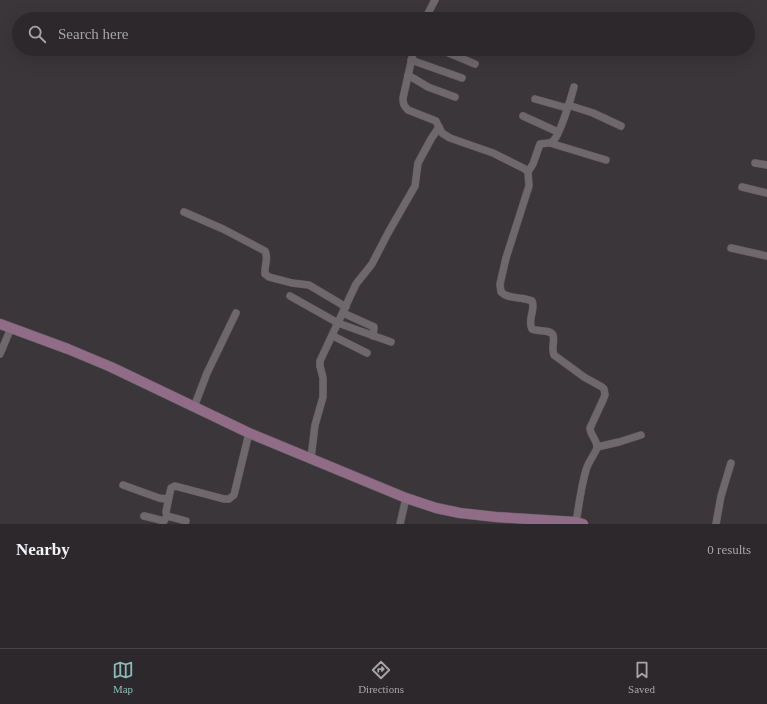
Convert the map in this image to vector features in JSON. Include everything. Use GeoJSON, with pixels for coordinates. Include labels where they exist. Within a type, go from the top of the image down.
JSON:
{"type":"FeatureCollection","features":[{"type":"Feature","properties":{"kind":"main road"},"geometry":{"type":"LineString","coordinates":[[0,324],[68,349],[249,433],[406,498],[436,508],[460,513],[573,523]]}},
{"type":"Feature","properties":{"kind":"street"},"geometry":{"type":"LineString","coordinates":[[429,12],[435,0]]}},
{"type":"Feature","properties":{"kind":"street"},"geometry":{"type":"LineString","coordinates":[[412,56],[403,98],[403,104],[408,110],[436,121],[442,132],[450,138],[493,153],[525,169],[528,172]]}},
{"type":"Feature","properties":{"kind":"street"},"geometry":{"type":"LineString","coordinates":[[456,56],[475,64]]}},
{"type":"Feature","properties":{"kind":"street"},"geometry":{"type":"LineString","coordinates":[[411,60],[462,78]]}},
{"type":"Feature","properties":{"kind":"street"},"geometry":{"type":"LineString","coordinates":[[408,75],[428,86],[455,97]]}},
{"type":"Feature","properties":{"kind":"street"},"geometry":{"type":"LineString","coordinates":[[550,143],[553,141],[558,132],[574,87]]}},
{"type":"Feature","properties":{"kind":"street"},"geometry":{"type":"LineString","coordinates":[[535,98],[593,113],[621,126]]}},
{"type":"Feature","properties":{"kind":"street"},"geometry":{"type":"LineString","coordinates":[[523,116],[558,132]]}},
{"type":"Feature","properties":{"kind":"street"},"geometry":{"type":"LineString","coordinates":[[311,458],[315,425],[323,397],[323,378],[320,364],[356,284],[372,264],[392,226],[414,190],[417,180],[418,164],[431,138],[439,127]]}},
{"type":"Feature","properties":{"kind":"street"},"geometry":{"type":"LineString","coordinates":[[573,523],[586,471],[597,447],[590,432],[590,428],[604,400],[604,389],[567,366],[554,355],[552,347],[552,333],[532,329],[530,320],[533,308],[532,301],[527,298],[508,297],[501,292],[500,288],[506,258],[529,186],[528,172],[533,164],[540,144],[550,143],[606,160]]}},
{"type":"Feature","properties":{"kind":"street"},"geometry":{"type":"LineString","coordinates":[[755,163],[767,166]]}},
{"type":"Feature","properties":{"kind":"street"},"geometry":{"type":"LineString","coordinates":[[742,187],[767,193]]}},
{"type":"Feature","properties":{"kind":"street"},"geometry":{"type":"LineString","coordinates":[[184,212],[223,229],[265,251],[267,255],[264,269],[265,274],[269,277],[292,283],[310,285],[345,310],[374,327],[373,336]]}},
{"type":"Feature","properties":{"kind":"street"},"geometry":{"type":"LineString","coordinates":[[731,248],[767,256]]}},
{"type":"Feature","properties":{"kind":"street"},"geometry":{"type":"LineString","coordinates":[[290,296],[338,323],[391,342]]}},
{"type":"Feature","properties":{"kind":"street"},"geometry":{"type":"LineString","coordinates":[[194,407],[207,373],[236,313]]}},
{"type":"Feature","properties":{"kind":"street"},"geometry":{"type":"LineString","coordinates":[[0,354],[11,328]]}},
{"type":"Feature","properties":{"kind":"street"},"geometry":{"type":"LineString","coordinates":[[333,336],[367,353]]}},
{"type":"Feature","properties":{"kind":"street"},"geometry":{"type":"LineString","coordinates":[[144,516],[164,521],[167,516],[166,512],[171,488],[175,486],[224,499],[232,498],[249,433]]}},
{"type":"Feature","properties":{"kind":"street"},"geometry":{"type":"LineString","coordinates":[[597,447],[640,435]]}},
{"type":"Feature","properties":{"kind":"street"},"geometry":{"type":"LineString","coordinates":[[716,524],[721,496],[731,463]]}},
{"type":"Feature","properties":{"kind":"street"},"geometry":{"type":"LineString","coordinates":[[123,486],[159,498],[169,497]]}},
{"type":"Feature","properties":{"kind":"street"},"geometry":{"type":"LineString","coordinates":[[400,524],[406,498]]}},
{"type":"Feature","properties":{"kind":"street"},"geometry":{"type":"LineString","coordinates":[[167,516],[186,521]]}}]}
